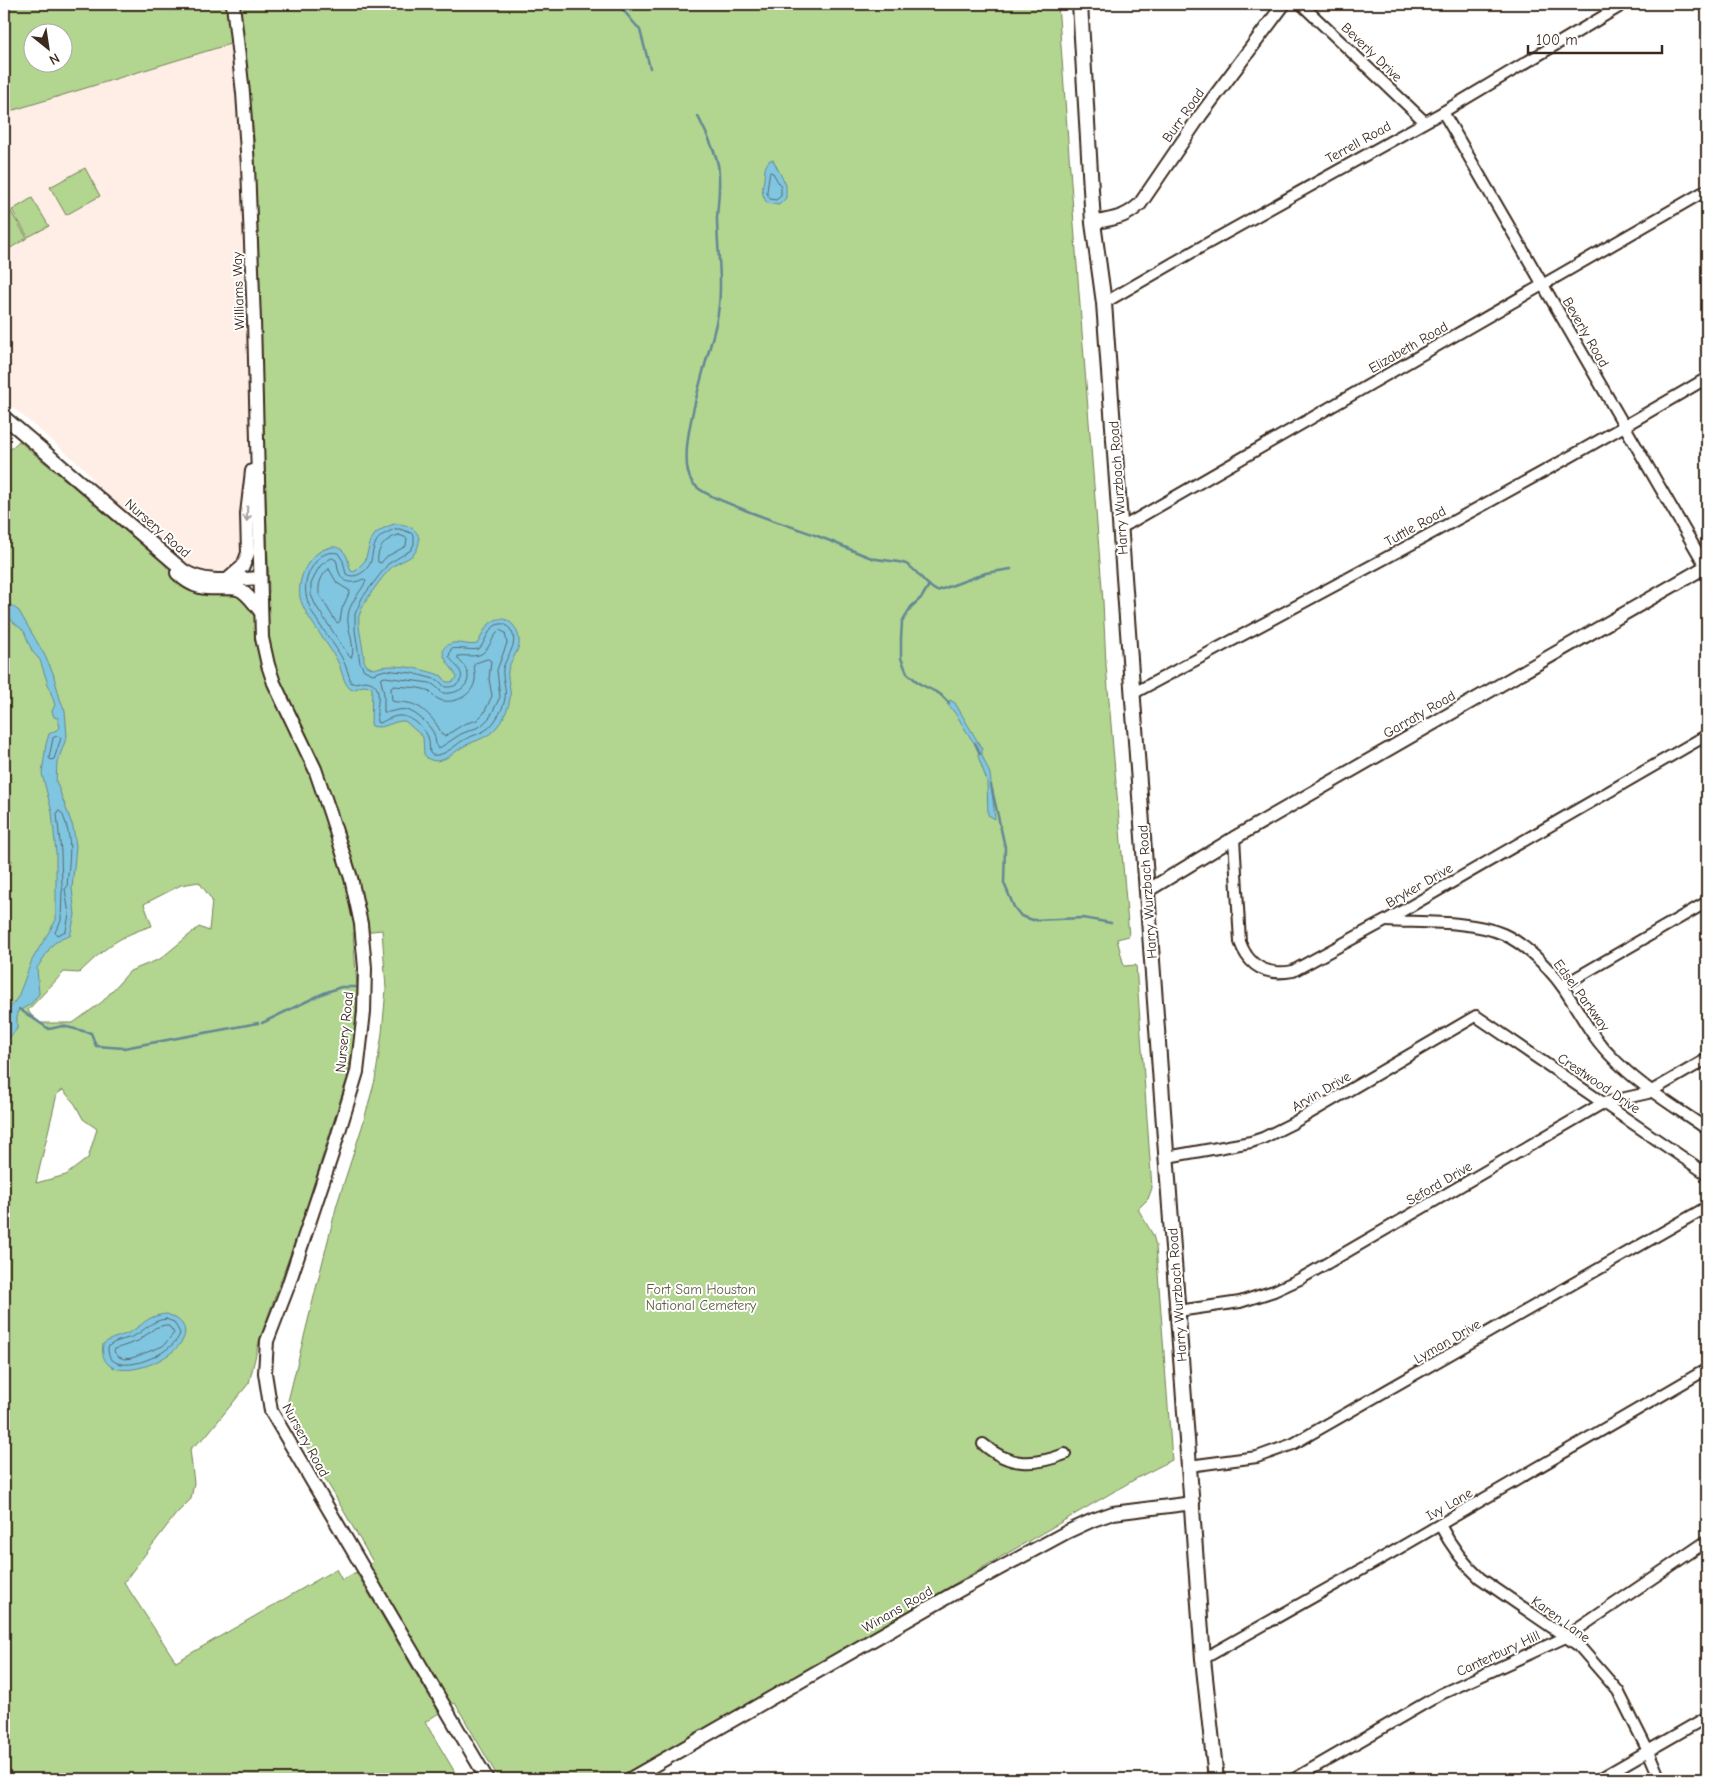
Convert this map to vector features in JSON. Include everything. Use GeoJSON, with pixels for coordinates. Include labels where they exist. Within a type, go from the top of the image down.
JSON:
{"type":"FeatureCollection","features":[{"type":"Feature","properties":{"kind":"main road","name":"Harry Wurzbach Road"},"geometry":{"type":"LineString","coordinates":[[1080,4],[1093,223],[1104,303],[1134,693],[1203,1659],[1216,1779]]}},
{"type":"Feature","properties":{"kind":"street","name":"Williams Way"},"geometry":{"type":"LineString","coordinates":[[232,4],[243,93],[248,166],[260,578]]}},
{"type":"Feature","properties":{"kind":"street","name":"Burr Road"},"geometry":{"type":"LineString","coordinates":[[1093,223],[1130,213],[1140,204],[1200,116],[1284,4]]}},
{"type":"Feature","properties":{"kind":"street","name":"Beverly Drive"},"geometry":{"type":"LineString","coordinates":[[1301,4],[1424,121]]}},
{"type":"Feature","properties":{"kind":"street","name":"Terrell Road"},"geometry":{"type":"LineString","coordinates":[[1104,303],[1443,112],[1624,4]]}},
{"type":"Feature","properties":{"kind":"street","name":"Beverly Road"},"geometry":{"type":"LineString","coordinates":[[1443,112],[1542,286],[1706,566]]}},
{"type":"Feature","properties":{"kind":"street","name":"Elizabeth Road"},"geometry":{"type":"LineString","coordinates":[[1121,528],[1707,190]]}},
{"type":"Feature","properties":{"kind":"street","name":"Tuttle Road"},"geometry":{"type":"LineString","coordinates":[[1134,693],[1625,427],[1707,378]]}},
{"type":"Feature","properties":{"kind":"street","name":"Nursery Road"},"geometry":{"type":"LineString","coordinates":[[4,417],[184,571],[199,578],[212,580],[260,578],[262,638],[268,665],[274,682],[315,769],[351,878],[361,924],[365,968],[364,1012],[357,1072],[332,1154],[267,1341],[265,1373],[268,1400],[271,1410],[487,1779]]}},
{"type":"Feature","properties":{"kind":"street"},"geometry":{"type":"LineString","coordinates":[[227,580],[243,566],[248,553],[248,495],[257,449]]}},
{"type":"Feature","properties":{"kind":"street"},"geometry":{"type":"LineString","coordinates":[[168,559],[186,583],[202,588],[238,590],[249,598],[260,611]]}},
{"type":"Feature","properties":{"kind":"street","name":"Garraty Road"},"geometry":{"type":"LineString","coordinates":[[1147,891],[1234,838],[1706,566]]}},
{"type":"Feature","properties":{"kind":"street","name":"Bryker Drive"},"geometry":{"type":"LineString","coordinates":[[1234,838],[1240,942],[1251,962],[1265,971],[1281,974],[1293,971],[1384,921],[1707,735]]}},
{"type":"Feature","properties":{"kind":"street"},"geometry":{"type":"LineString","coordinates":[[1562,986],[1707,902]]}},
{"type":"Feature","properties":{"kind":"street","name":"Edsel Parkway"},"geometry":{"type":"LineString","coordinates":[[1384,921],[1475,926],[1502,934],[1531,951],[1562,986],[1584,1023],[1609,1054],[1637,1081],[1707,1129]]}},
{"type":"Feature","properties":{"kind":"street","name":"Arvin Drive"},"geometry":{"type":"LineString","coordinates":[[1167,1157],[1239,1145],[1263,1138],[1476,1016]]}},
{"type":"Feature","properties":{"kind":"street","name":"Crestwood Drive"},"geometry":{"type":"LineString","coordinates":[[1476,1016],[1707,1174]]}},
{"type":"Feature","properties":{"kind":"street","name":"Seford Drive"},"geometry":{"type":"LineString","coordinates":[[1178,1311],[1240,1302],[1274,1291],[1300,1279],[1603,1103],[1652,1090],[1707,1059]]}},
{"type":"Feature","properties":{"kind":"street","name":"Lyman Drive"},"geometry":{"type":"LineString","coordinates":[[1189,1466],[1257,1457],[1293,1444],[1707,1207]]}},
{"type":"Feature","properties":{"kind":"street","name":"Ivy Lane"},"geometry":{"type":"LineString","coordinates":[[1203,1659],[1440,1525],[1707,1370]]}},
{"type":"Feature","properties":{"kind":"street"},"geometry":{"type":"LineString","coordinates":[[983,1444],[999,1456],[1023,1463],[1038,1462],[1065,1454]]}},
{"type":"Feature","properties":{"kind":"street","name":"Winans Road"},"geometry":{"type":"LineString","coordinates":[[630,1779],[941,1601],[1067,1532],[1113,1513],[1193,1503]]}},
{"type":"Feature","properties":{"kind":"street","name":"Karen Lane"},"geometry":{"type":"LineString","coordinates":[[1440,1525],[1456,1554],[1480,1578],[1579,1646],[1618,1692],[1648,1750],[1660,1779]]}},
{"type":"Feature","properties":{"kind":"street","name":"Canterbury Hill"},"geometry":{"type":"LineString","coordinates":[[1294,1779],[1441,1694],[1566,1637],[1707,1541]]}},
{"type":"Feature","properties":{"kind":"street"},"geometry":{"type":"LineString","coordinates":[[1599,1779],[1707,1717]]}},
{"type":"Feature","properties":{"kind":"shaded area"},"geometry":{"type":"Polygon","coordinates":[[[231,44],[238,119],[249,294],[249,451],[243,505],[243,548],[239,562],[226,571],[213,573],[201,572],[190,568],[96,485],[85,469],[4,400],[4,113],[231,44]]]}},
{"type":"Feature","properties":{"kind":"green space","name":"Fort Sam Houston National Cemetery"},"geometry":{"type":"Polygon","coordinates":[[[4,4],[1058,4],[1103,601],[1106,665],[1129,936],[1117,939],[1124,966],[1136,965],[1152,1188],[1148,1199],[1138,1209],[1153,1235],[1156,1246],[1172,1460],[1139,1477],[618,1779],[499,1779],[455,1703],[451,1705],[369,1565],[373,1562],[296,1428],[288,1401],[337,1204],[375,1080],[386,989],[382,930],[353,933],[357,987],[355,1035],[347,1078],[301,1225],[260,1338],[249,1383],[205,1437],[190,1449],[194,1483],[191,1499],[176,1514],[124,1582],[176,1662],[336,1569],[342,1580],[356,1572],[439,1713],[425,1722],[459,1779],[4,1779],[4,905],[12,860],[4,862],[4,455],[19,441],[162,562],[177,579],[231,592],[241,597],[269,593],[254,138],[243,40],[4,113],[4,4]],[[199,882],[181,885],[144,904],[152,926],[130,934],[112,944],[79,973],[64,972],[28,1010],[31,1015],[41,1023],[73,1023],[102,1002],[130,971],[160,959],[199,927],[209,931],[212,900],[199,882]],[[63,1090],[57,1094],[36,1183],[66,1175],[88,1158],[97,1129],[83,1119],[75,1104],[63,1090]]]}},
{"type":"Feature","properties":{"kind":"green space"},"geometry":{"type":"Polygon","coordinates":[[[85,168],[100,196],[66,215],[50,187],[85,168]]]}},
{"type":"Feature","properties":{"kind":"green space"},"geometry":{"type":"Polygon","coordinates":[[[32,198],[49,226],[28,237],[12,210],[32,198]]]}},
{"type":"Feature","properties":{"kind":"green space"},"geometry":{"type":"Polygon","coordinates":[[[8,207],[27,238],[4,252],[4,209],[8,207]]]}},
{"type":"Feature","properties":{"kind":"water"},"geometry":{"type":"Polygon","coordinates":[[[770,160],[773,160],[786,185],[786,198],[779,205],[767,203],[762,189],[765,169],[770,160]]]}},
{"type":"Feature","properties":{"kind":"water"},"geometry":{"type":"Polygon","coordinates":[[[394,524],[406,525],[415,530],[418,534],[419,545],[414,554],[387,572],[361,610],[359,625],[364,661],[367,666],[374,669],[399,666],[417,669],[442,676],[446,682],[452,682],[457,678],[443,654],[443,649],[446,646],[453,643],[477,644],[487,627],[498,619],[508,620],[515,628],[519,639],[518,648],[508,670],[510,700],[501,721],[486,736],[436,761],[427,758],[424,754],[423,737],[405,721],[381,727],[372,726],[372,687],[363,686],[352,690],[349,688],[337,660],[306,612],[300,597],[300,582],[306,567],[315,555],[330,547],[339,548],[346,555],[351,571],[354,572],[365,561],[371,540],[376,533],[394,524]]]}},
{"type":"Feature","properties":{"kind":"water"},"geometry":{"type":"Polygon","coordinates":[[[4,591],[7,602],[19,611],[44,654],[53,673],[65,711],[67,736],[57,763],[56,781],[73,827],[76,846],[72,889],[75,915],[70,936],[63,937],[52,945],[37,968],[39,994],[31,1004],[17,1012],[17,1029],[4,1043],[4,1020],[6,1013],[18,997],[32,960],[56,920],[56,853],[52,812],[42,774],[49,734],[60,728],[58,718],[54,717],[52,711],[55,705],[40,660],[32,651],[24,631],[13,622],[4,610],[4,591]]]}},
{"type":"Feature","properties":{"kind":"water"},"geometry":{"type":"Polygon","coordinates":[[[950,700],[955,703],[982,749],[982,755],[990,774],[995,819],[988,815],[987,781],[978,756],[979,748],[947,704],[950,700]]]}},
{"type":"Feature","properties":{"kind":"water"},"geometry":{"type":"Polygon","coordinates":[[[167,1314],[183,1325],[184,1338],[173,1351],[156,1362],[137,1368],[118,1369],[106,1362],[103,1344],[132,1331],[151,1318],[167,1314]]]}},
{"type":"Feature","properties":{"kind":"waterway"},"geometry":{"type":"LineString","coordinates":[[618,4],[640,30],[650,68]]}},
{"type":"Feature","properties":{"kind":"waterway"},"geometry":{"type":"LineString","coordinates":[[698,116],[715,152],[719,172],[717,218],[720,289],[715,329],[690,425],[687,468],[692,482],[709,495],[754,514],[811,533],[872,558],[906,564],[937,591],[986,573],[1011,569]]}},
{"type":"Feature","properties":{"kind":"waterway"},"geometry":{"type":"LineString","coordinates":[[929,585],[922,597],[911,607],[902,622],[901,658],[907,673],[920,684],[940,694],[949,703]]}},
{"type":"Feature","properties":{"kind":"waterway"},"geometry":{"type":"LineString","coordinates":[[975,743],[980,754]]}},
{"type":"Feature","properties":{"kind":"waterway"},"geometry":{"type":"LineString","coordinates":[[991,785],[1005,847],[1004,883],[1014,907],[1021,916],[1033,920],[1083,918],[1111,923]]}},
{"type":"Feature","properties":{"kind":"waterway"},"geometry":{"type":"LineString","coordinates":[[262,1023],[324,993],[341,987],[357,987]]}},
{"type":"Feature","properties":{"kind":"waterway"},"geometry":{"type":"LineString","coordinates":[[19,1009],[49,1029],[63,1026],[91,1033],[96,1046],[124,1048],[258,1023]]}}]}
